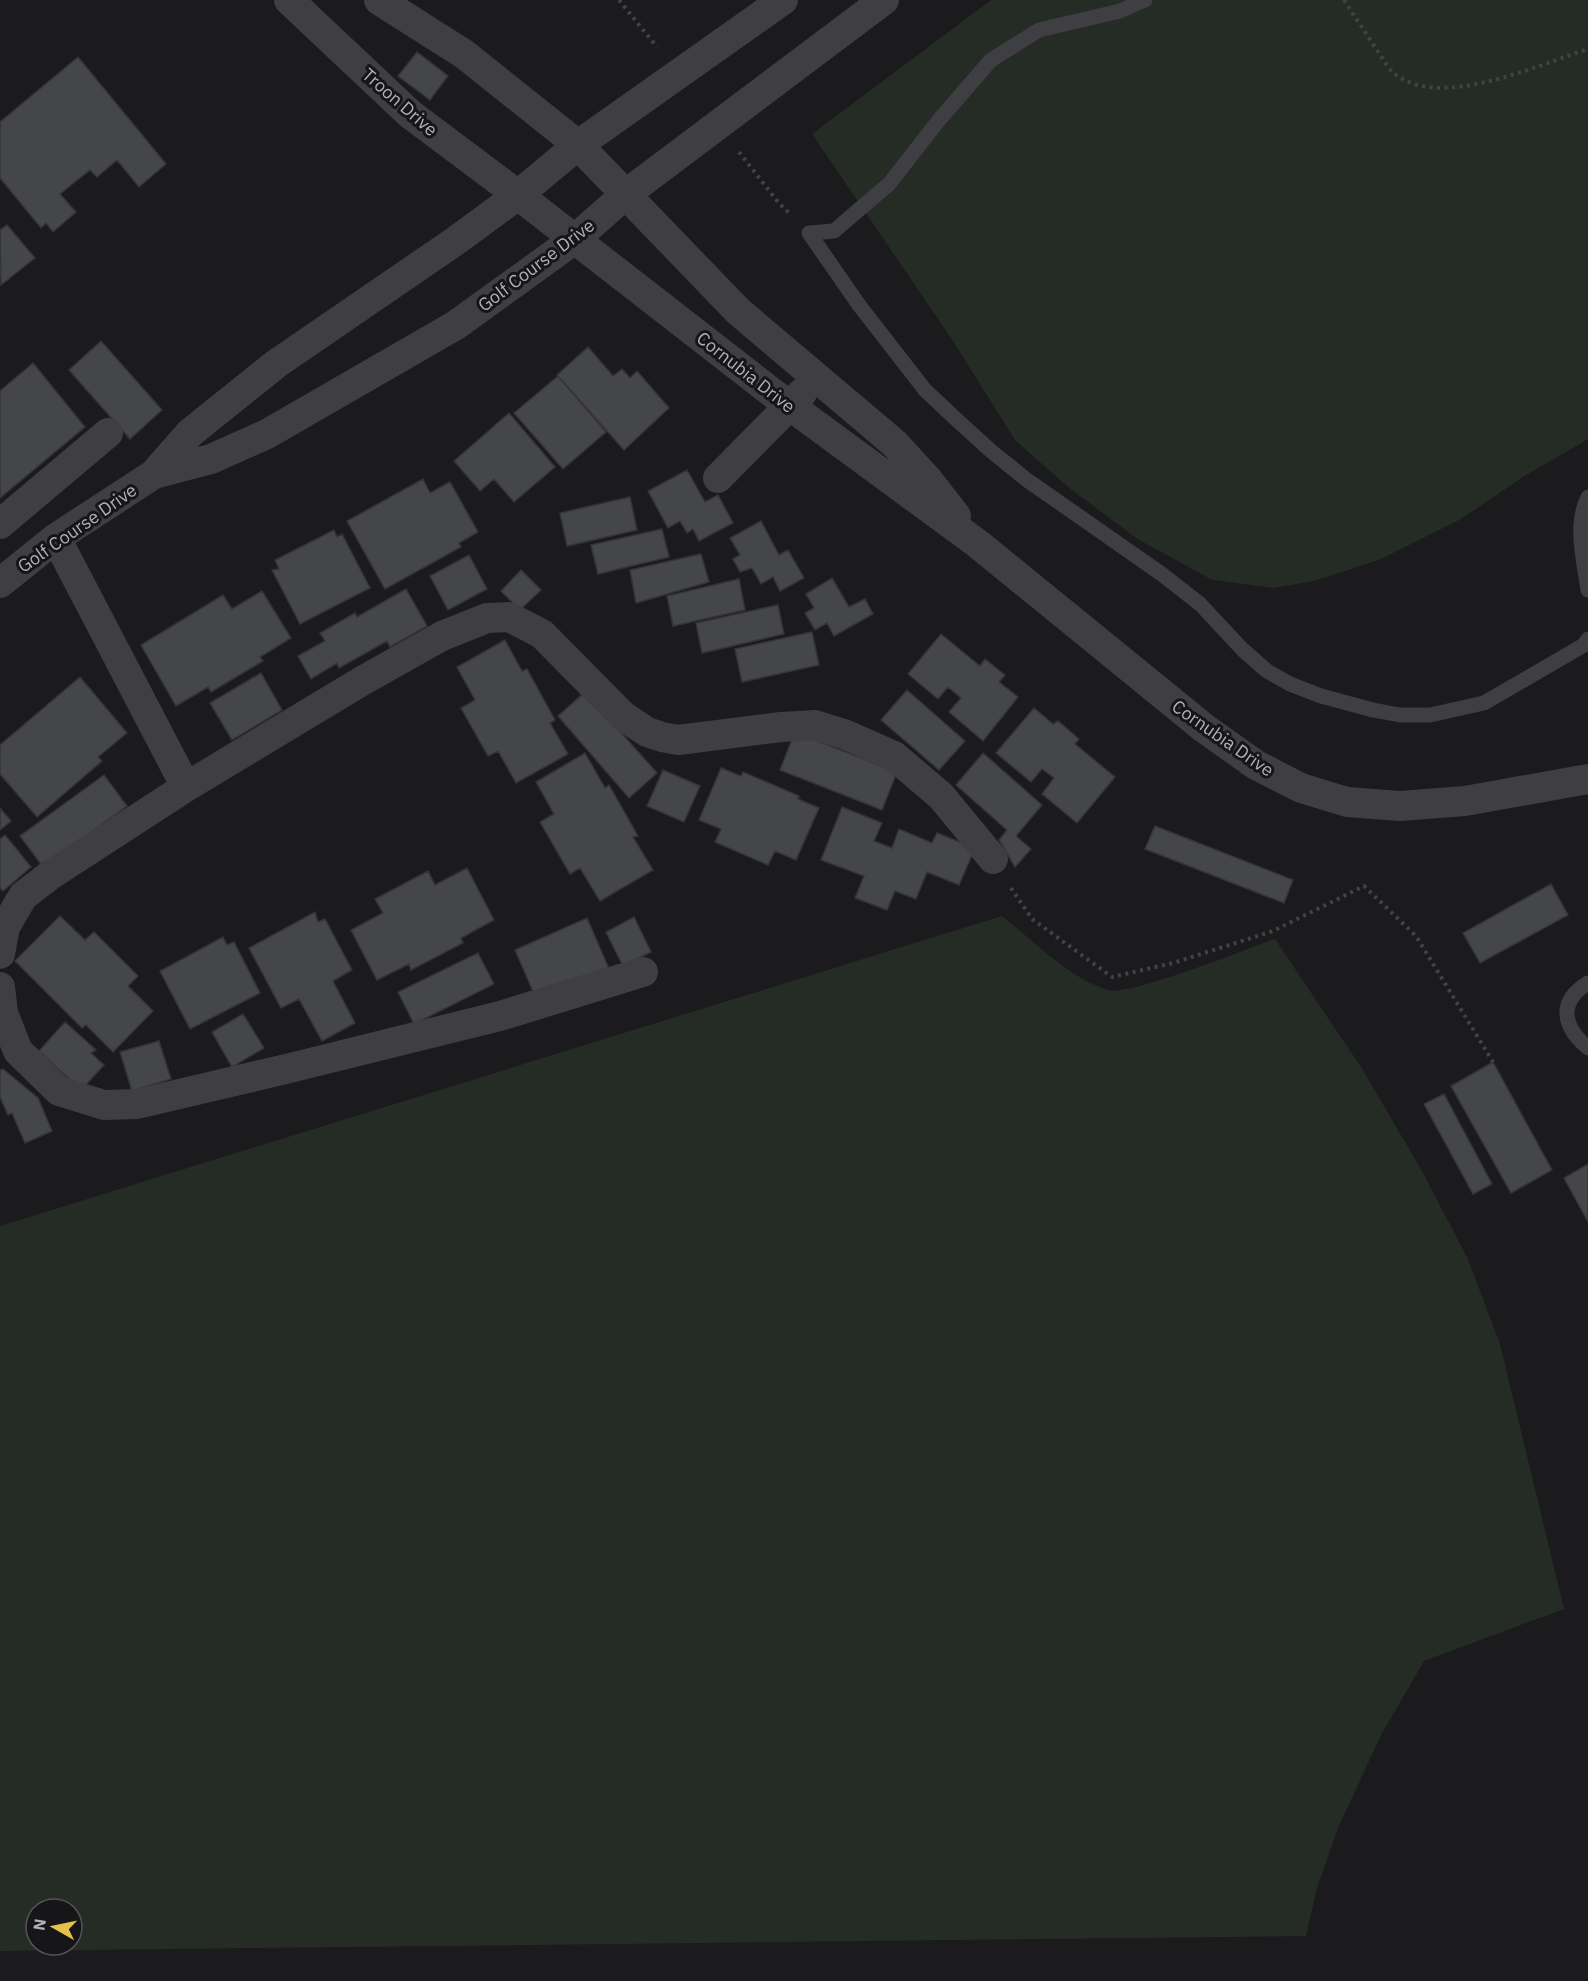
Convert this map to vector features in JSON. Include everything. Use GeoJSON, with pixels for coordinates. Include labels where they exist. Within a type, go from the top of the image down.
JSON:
{"type":"FeatureCollection","features":[{"type":"Feature","properties":{"kind":"street","name":"Troon Drive"},"geometry":{"type":"LineString","coordinates":[[289,0],[410,114],[518,195]]}},
{"type":"Feature","properties":{"kind":"street"},"geometry":{"type":"LineString","coordinates":[[379,0],[464,54],[578,145]]}},
{"type":"Feature","properties":{"kind":"street","name":"Golf Course Drive"},"geometry":{"type":"LineString","coordinates":[[0,583],[56,538],[154,474],[190,433],[276,364],[454,242],[518,195],[578,145],[783,0]]}},
{"type":"Feature","properties":{"kind":"street","name":"Golf Course Drive"},"geometry":{"type":"LineString","coordinates":[[154,474],[211,459],[267,434],[456,325],[575,239],[626,194],[884,0]]}},
{"type":"Feature","properties":{"kind":"street","name":"Cornubia Drive"},"geometry":{"type":"LineString","coordinates":[[578,145],[738,311],[894,443],[928,480],[978,544]]}},
{"type":"Feature","properties":{"kind":"street","name":"Cornubia Drive"},"geometry":{"type":"LineString","coordinates":[[518,195],[790,406],[978,544],[1204,728],[1256,765],[1301,788],[1347,802],[1400,806],[1465,801],[1588,780]]}},
{"type":"Feature","properties":{"kind":"street"},"geometry":{"type":"LineString","coordinates":[[718,478],[816,377]]}},
{"type":"Feature","properties":{"kind":"street"},"geometry":{"type":"LineString","coordinates":[[0,524],[108,433]]}},
{"type":"Feature","properties":{"kind":"street"},"geometry":{"type":"LineString","coordinates":[[56,538],[186,787]]}},
{"type":"Feature","properties":{"kind":"street"},"geometry":{"type":"LineString","coordinates":[[0,954],[5,927],[23,896],[49,876],[186,787],[327,701],[442,636],[487,618],[508,617],[542,634],[623,716],[647,732],[678,740],[815,725],[844,734],[894,756],[940,796],[993,859]]}},
{"type":"Feature","properties":{"kind":"street"},"geometry":{"type":"LineString","coordinates":[[0,987],[3,1013],[18,1051],[59,1091],[104,1105],[137,1104],[500,1016],[643,972]]}},
{"type":"Feature","properties":{"kind":"lane"},"geometry":{"type":"LineString","coordinates":[[1145,0],[1119,11],[1039,30],[991,60],[939,120],[889,184],[834,231],[809,233],[859,304],[925,390],[958,421],[1027,480],[1182,589],[1200,604],[1251,657],[1267,671],[1290,684],[1321,696],[1400,715],[1449,712],[1484,704],[1577,649],[1588,639]]}},
{"type":"Feature","properties":{"kind":"lane"},"geometry":{"type":"LineString","coordinates":[[1588,497],[1582,513],[1581,529],[1588,590]]}},
{"type":"Feature","properties":{"kind":"lane"},"geometry":{"type":"LineString","coordinates":[[1588,983],[1575,993],[1567,1006],[1567,1019],[1571,1032],[1588,1048]]}},
{"type":"Feature","properties":{"kind":"path"},"geometry":{"type":"LineString","coordinates":[[619,0],[658,49]]}},
{"type":"Feature","properties":{"kind":"path"},"geometry":{"type":"LineString","coordinates":[[1344,0],[1388,67],[1396,76],[1411,84],[1442,88],[1487,82],[1588,49]]}},
{"type":"Feature","properties":{"kind":"path"},"geometry":{"type":"LineString","coordinates":[[737,150],[778,202]]}},
{"type":"Feature","properties":{"kind":"path"},"geometry":{"type":"LineString","coordinates":[[993,859],[1032,919],[1112,977],[1173,963],[1273,931],[1364,886],[1416,936],[1493,1062]]}},
{"type":"Feature","properties":{"kind":"shaded area"},"geometry":{"type":"Polygon","coordinates":[[[991,0],[1588,0],[1588,439],[1523,477],[1461,519],[1379,560],[1314,581],[1273,588],[1212,580],[1136,538],[1068,487],[1015,440],[953,341],[812,134],[991,0]]]}},
{"type":"Feature","properties":{"kind":"shaded area"},"geometry":{"type":"Polygon","coordinates":[[[1002,916],[1066,968],[1079,977],[1108,990],[1120,990],[1162,980],[1275,939],[1363,1070],[1423,1173],[1468,1259],[1500,1344],[1564,1609],[1424,1661],[1381,1735],[1338,1828],[1317,1888],[1306,1936],[84,1950],[84,1897],[24,1897],[24,1951],[0,1951],[0,1226],[1002,916]]]}},
{"type":"Feature","properties":{"kind":"building"},"geometry":{"type":"Polygon","coordinates":[[[417,52],[448,76],[430,100],[398,76],[417,52]]]}},
{"type":"Feature","properties":{"kind":"building"},"geometry":{"type":"Polygon","coordinates":[[[78,57],[166,164],[139,187],[117,160],[97,177],[90,170],[60,194],[76,212],[53,232],[46,223],[41,228],[0,178],[0,122],[78,57]]]}},
{"type":"Feature","properties":{"kind":"building"},"geometry":{"type":"Polygon","coordinates":[[[7,225],[35,258],[1,285],[0,230],[7,225]]]}},
{"type":"Feature","properties":{"kind":"building"},"geometry":{"type":"Polygon","coordinates":[[[101,341],[162,410],[130,439],[69,370],[101,341]]]}},
{"type":"Feature","properties":{"kind":"building"},"geometry":{"type":"Polygon","coordinates":[[[588,347],[613,376],[622,369],[630,378],[637,371],[669,408],[624,450],[557,375],[588,347]]]}},
{"type":"Feature","properties":{"kind":"building"},"geometry":{"type":"Polygon","coordinates":[[[33,363],[85,427],[0,498],[0,391],[33,363]]]}},
{"type":"Feature","properties":{"kind":"building"},"geometry":{"type":"Polygon","coordinates":[[[558,376],[606,432],[563,469],[514,413],[558,376]]]}},
{"type":"Feature","properties":{"kind":"building"},"geometry":{"type":"Polygon","coordinates":[[[509,413],[555,467],[514,502],[494,479],[480,491],[454,461],[509,413]]]}},
{"type":"Feature","properties":{"kind":"building"},"geometry":{"type":"Polygon","coordinates":[[[687,470],[705,502],[718,495],[733,523],[699,541],[693,529],[687,533],[680,521],[668,528],[648,491],[687,470]]]}},
{"type":"Feature","properties":{"kind":"building"},"geometry":{"type":"Polygon","coordinates":[[[423,479],[430,493],[450,482],[478,532],[459,543],[461,547],[385,589],[347,521],[423,479]]]}},
{"type":"Feature","properties":{"kind":"building"},"geometry":{"type":"Polygon","coordinates":[[[630,497],[637,530],[567,546],[560,513],[630,497]]]}},
{"type":"Feature","properties":{"kind":"building"},"geometry":{"type":"Polygon","coordinates":[[[761,521],[779,555],[788,550],[804,578],[780,591],[773,577],[761,584],[752,568],[740,572],[733,559],[740,555],[730,538],[761,521]]]}},
{"type":"Feature","properties":{"kind":"building"},"geometry":{"type":"Polygon","coordinates":[[[662,529],[669,557],[598,574],[591,545],[662,529]]]}},
{"type":"Feature","properties":{"kind":"building"},"geometry":{"type":"Polygon","coordinates":[[[334,530],[337,537],[342,534],[370,588],[300,624],[272,570],[279,569],[275,560],[334,530]]]}},
{"type":"Feature","properties":{"kind":"building"},"geometry":{"type":"Polygon","coordinates":[[[701,554],[709,582],[636,603],[630,570],[701,554]]]}},
{"type":"Feature","properties":{"kind":"building"},"geometry":{"type":"Polygon","coordinates":[[[469,555],[487,589],[448,610],[430,576],[469,555]]]}},
{"type":"Feature","properties":{"kind":"building"},"geometry":{"type":"Polygon","coordinates":[[[521,570],[541,590],[520,610],[501,591],[521,570]]]}},
{"type":"Feature","properties":{"kind":"building"},"geometry":{"type":"Polygon","coordinates":[[[832,578],[849,607],[865,599],[873,614],[834,636],[827,623],[815,630],[805,613],[814,608],[806,594],[832,578]]]}},
{"type":"Feature","properties":{"kind":"building"},"geometry":{"type":"Polygon","coordinates":[[[739,579],[745,610],[673,626],[667,596],[739,579]]]}},
{"type":"Feature","properties":{"kind":"building"},"geometry":{"type":"Polygon","coordinates":[[[406,589],[427,626],[390,647],[387,641],[339,668],[337,663],[311,679],[298,656],[325,641],[320,633],[355,613],[357,617],[406,589]]]}},
{"type":"Feature","properties":{"kind":"building"},"geometry":{"type":"Polygon","coordinates":[[[262,591],[291,638],[260,657],[263,661],[211,692],[208,687],[176,706],[141,645],[223,595],[232,609],[262,591]]]}},
{"type":"Feature","properties":{"kind":"building"},"geometry":{"type":"Polygon","coordinates":[[[778,605],[784,634],[702,653],[696,623],[778,605]]]}},
{"type":"Feature","properties":{"kind":"building"},"geometry":{"type":"Polygon","coordinates":[[[812,632],[819,665],[742,682],[735,649],[812,632]]]}},
{"type":"Feature","properties":{"kind":"building"},"geometry":{"type":"Polygon","coordinates":[[[941,634],[980,666],[985,659],[1005,675],[999,682],[1018,697],[983,741],[949,712],[961,698],[948,687],[938,699],[908,674],[941,634]]]}},
{"type":"Feature","properties":{"kind":"building"},"geometry":{"type":"Polygon","coordinates":[[[505,640],[522,671],[527,669],[555,720],[550,723],[568,754],[516,783],[498,751],[488,756],[461,708],[475,700],[457,667],[505,640]]]}},
{"type":"Feature","properties":{"kind":"building"},"geometry":{"type":"Polygon","coordinates":[[[261,673],[282,710],[232,740],[210,703],[261,673]]]}},
{"type":"Feature","properties":{"kind":"building"},"geometry":{"type":"Polygon","coordinates":[[[80,677],[127,733],[98,757],[102,761],[37,817],[0,774],[0,745],[80,677]]]}},
{"type":"Feature","properties":{"kind":"building"},"geometry":{"type":"Polygon","coordinates":[[[907,690],[965,741],[939,770],[881,720],[907,690]]]}},
{"type":"Feature","properties":{"kind":"building"},"geometry":{"type":"Polygon","coordinates":[[[585,692],[657,773],[629,798],[558,716],[585,692]]]}},
{"type":"Feature","properties":{"kind":"building"},"geometry":{"type":"Polygon","coordinates":[[[1034,708],[1053,724],[1058,721],[1079,739],[1075,744],[1115,777],[1077,823],[1042,794],[1054,778],[1042,769],[1031,782],[996,753],[1034,708]]]}},
{"type":"Feature","properties":{"kind":"building"},"geometry":{"type":"Polygon","coordinates":[[[795,732],[897,772],[882,810],[780,770],[795,732]]]}},
{"type":"Feature","properties":{"kind":"building"},"geometry":{"type":"Polygon","coordinates":[[[585,753],[605,788],[609,785],[638,836],[633,837],[653,870],[600,901],[580,868],[570,874],[540,822],[554,814],[536,782],[585,753]]]}},
{"type":"Feature","properties":{"kind":"building"},"geometry":{"type":"Polygon","coordinates":[[[983,753],[1042,805],[1016,836],[1031,849],[1015,867],[999,840],[1007,830],[956,785],[983,753]]]}},
{"type":"Feature","properties":{"kind":"building"},"geometry":{"type":"Polygon","coordinates":[[[721,768],[741,776],[743,772],[799,796],[798,799],[819,808],[796,860],[775,851],[768,865],[715,842],[721,829],[699,820],[721,768]]]}},
{"type":"Feature","properties":{"kind":"building"},"geometry":{"type":"Polygon","coordinates":[[[663,770],[700,786],[684,822],[647,806],[663,770]]]}},
{"type":"Feature","properties":{"kind":"building"},"geometry":{"type":"Polygon","coordinates":[[[104,775],[127,806],[43,867],[20,836],[104,775]]]}},
{"type":"Feature","properties":{"kind":"building"},"geometry":{"type":"Polygon","coordinates":[[[842,807],[882,823],[874,841],[892,848],[899,829],[932,843],[937,833],[975,848],[959,885],[927,872],[916,899],[895,891],[887,910],[855,898],[864,876],[821,860],[842,807]]]}},
{"type":"Feature","properties":{"kind":"building"},"geometry":{"type":"Polygon","coordinates":[[[0,808],[11,821],[0,830],[0,808]]]}},
{"type":"Feature","properties":{"kind":"building"},"geometry":{"type":"Polygon","coordinates":[[[1155,826],[1293,880],[1284,903],[1145,849],[1155,826]]]}},
{"type":"Feature","properties":{"kind":"building"},"geometry":{"type":"Polygon","coordinates":[[[5,835],[31,867],[3,891],[0,888],[0,839],[5,835]]]}},
{"type":"Feature","properties":{"kind":"building"},"geometry":{"type":"Polygon","coordinates":[[[467,868],[494,920],[461,938],[463,943],[411,970],[409,964],[377,980],[351,930],[383,913],[375,899],[428,871],[435,885],[467,868]]]}},
{"type":"Feature","properties":{"kind":"building"},"geometry":{"type":"Polygon","coordinates":[[[1551,884],[1568,915],[1480,963],[1463,933],[1551,884]]]}},
{"type":"Feature","properties":{"kind":"building"},"geometry":{"type":"Polygon","coordinates":[[[315,912],[318,922],[325,919],[352,970],[333,981],[355,1023],[322,1041],[299,999],[281,1008],[249,948],[315,912]]]}},
{"type":"Feature","properties":{"kind":"building"},"geometry":{"type":"Polygon","coordinates":[[[60,916],[85,940],[94,932],[138,976],[128,986],[153,1011],[113,1052],[86,1025],[82,1028],[15,961],[60,916]]]}},
{"type":"Feature","properties":{"kind":"building"},"geometry":{"type":"Polygon","coordinates":[[[634,917],[651,952],[623,966],[606,932],[634,917]]]}},
{"type":"Feature","properties":{"kind":"building"},"geometry":{"type":"Polygon","coordinates":[[[587,918],[610,971],[538,1003],[515,950],[587,918]]]}},
{"type":"Feature","properties":{"kind":"building"},"geometry":{"type":"Polygon","coordinates":[[[223,937],[227,945],[234,942],[260,993],[190,1029],[160,971],[223,937]]]}},
{"type":"Feature","properties":{"kind":"building"},"geometry":{"type":"Polygon","coordinates":[[[478,953],[494,984],[414,1024],[398,992],[478,953]]]}},
{"type":"Feature","properties":{"kind":"building"},"geometry":{"type":"Polygon","coordinates":[[[243,1014],[264,1048],[232,1067],[212,1032],[243,1014]]]}},
{"type":"Feature","properties":{"kind":"building"},"geometry":{"type":"Polygon","coordinates":[[[65,1022],[96,1050],[91,1053],[104,1065],[81,1090],[39,1051],[65,1022]]]}},
{"type":"Feature","properties":{"kind":"building"},"geometry":{"type":"Polygon","coordinates":[[[159,1041],[171,1079],[132,1091],[120,1052],[159,1041]]]}},
{"type":"Feature","properties":{"kind":"building"},"geometry":{"type":"Polygon","coordinates":[[[1493,1062],[1552,1170],[1511,1193],[1451,1086],[1493,1062]]]}},
{"type":"Feature","properties":{"kind":"building"},"geometry":{"type":"Polygon","coordinates":[[[3,1069],[38,1098],[52,1131],[25,1143],[12,1113],[8,1115],[0,1097],[0,1070],[3,1069]]]}},
{"type":"Feature","properties":{"kind":"building"},"geometry":{"type":"Polygon","coordinates":[[[1444,1094],[1492,1184],[1473,1194],[1424,1104],[1444,1094]]]}},
{"type":"Feature","properties":{"kind":"building"},"geometry":{"type":"Polygon","coordinates":[[[1588,1164],[1588,1222],[1564,1178],[1588,1164]]]}}]}
